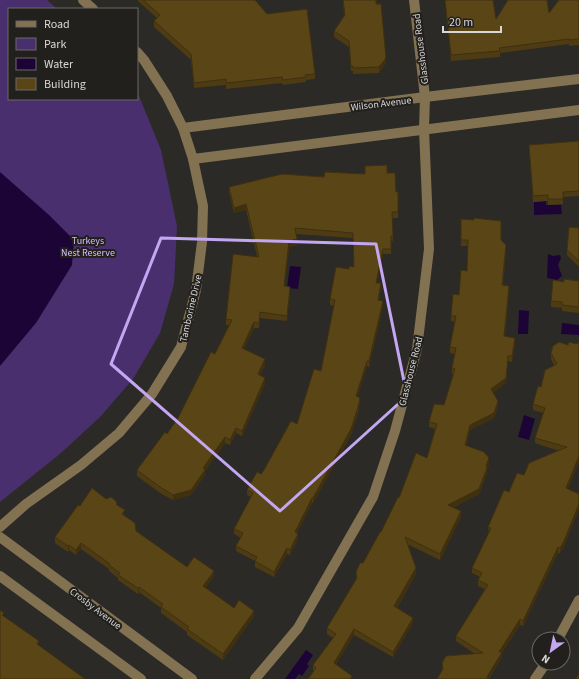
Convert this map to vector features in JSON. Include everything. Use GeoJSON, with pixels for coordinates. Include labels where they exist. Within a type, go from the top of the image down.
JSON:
{"type":"FeatureCollection","features":[{"type":"Feature","properties":{"kind":"street"},"geometry":{"type":"LineString","coordinates":[[83,0],[92,8]]}},
{"type":"Feature","properties":{"kind":"street","name":"Glasshouse Road"},"geometry":{"type":"LineString","coordinates":[[255,679],[298,628],[373,496],[395,431],[418,349],[429,249],[424,129],[425,97],[414,0]]}},
{"type":"Feature","properties":{"kind":"street","name":"Tamborine Drive"},"geometry":{"type":"LineString","coordinates":[[0,527],[26,504],[81,465],[119,433],[152,394],[181,347],[196,290],[202,242],[203,206],[193,159],[183,128],[167,96],[138,53]]}},
{"type":"Feature","properties":{"kind":"street","name":"Wilson Avenue"},"geometry":{"type":"LineString","coordinates":[[183,128],[579,79]]}},
{"type":"Feature","properties":{"kind":"street"},"geometry":{"type":"LineString","coordinates":[[193,159],[579,110]]}},
{"type":"Feature","properties":{"kind":"street","name":"Crosby Avenue"},"geometry":{"type":"LineString","coordinates":[[0,537],[192,679]]}},
{"type":"Feature","properties":{"kind":"street"},"geometry":{"type":"LineString","coordinates":[[0,576],[141,679]]}},
{"type":"Feature","properties":{"kind":"street"},"geometry":{"type":"LineString","coordinates":[[562,631],[579,600]]}},
{"type":"Feature","properties":{"kind":"highlighted area"},"geometry":{"type":"Polygon","coordinates":[[[161,238],[376,244],[407,396],[280,511],[111,364],[161,238]]]}},
{"type":"Feature","properties":{"kind":"green space","name":"Turkeys Nest Reserve"},"geometry":{"type":"Polygon","coordinates":[[[0,0],[47,0],[56,8],[8,8],[8,100],[138,100],[138,93],[161,150],[177,226],[174,284],[160,333],[133,379],[100,417],[61,453],[0,502],[0,0]]]}},
{"type":"Feature","properties":{"kind":"water"},"geometry":{"type":"Polygon","coordinates":[[[0,172],[49,215],[74,240],[72,265],[36,323],[0,366],[0,172]]]}},
{"type":"Feature","properties":{"kind":"water"},"geometry":{"type":"Polygon","coordinates":[[[546,201],[546,205],[561,205],[562,214],[534,215],[534,202],[546,201]]]}},
{"type":"Feature","properties":{"kind":"water"},"geometry":{"type":"Polygon","coordinates":[[[548,254],[553,256],[560,255],[561,258],[558,265],[562,276],[557,280],[547,278],[548,254]]]}},
{"type":"Feature","properties":{"kind":"water"},"geometry":{"type":"Polygon","coordinates":[[[290,266],[301,267],[298,289],[287,288],[290,266]]]}},
{"type":"Feature","properties":{"kind":"water"},"geometry":{"type":"Polygon","coordinates":[[[519,310],[529,311],[528,334],[518,334],[519,310]]]}},
{"type":"Feature","properties":{"kind":"water"},"geometry":{"type":"Polygon","coordinates":[[[562,323],[579,325],[579,335],[561,334],[562,323]]]}},
{"type":"Feature","properties":{"kind":"water"},"geometry":{"type":"Polygon","coordinates":[[[524,415],[535,419],[529,440],[518,437],[524,415]]]}},
{"type":"Feature","properties":{"kind":"water"},"geometry":{"type":"Polygon","coordinates":[[[306,650],[313,655],[307,664],[309,666],[302,676],[299,674],[295,679],[285,679],[306,650]]]}},
{"type":"Feature","properties":{"kind":"building"},"geometry":{"type":"Polygon","coordinates":[[[143,0],[255,0],[267,14],[307,9],[315,74],[305,75],[306,77],[283,80],[282,77],[226,83],[226,79],[194,83],[191,54],[154,21],[160,15],[143,0]]]}},
{"type":"Feature","properties":{"kind":"building"},"geometry":{"type":"Polygon","coordinates":[[[343,0],[376,0],[376,4],[381,4],[386,58],[379,67],[353,68],[353,66],[351,66],[349,41],[334,31],[345,15],[343,0]]]}},
{"type":"Feature","properties":{"kind":"building"},"geometry":{"type":"Polygon","coordinates":[[[445,0],[493,0],[496,19],[508,0],[547,0],[549,13],[559,0],[579,0],[579,39],[499,48],[500,51],[451,55],[445,0]]]}},
{"type":"Feature","properties":{"kind":"building"},"geometry":{"type":"Polygon","coordinates":[[[579,141],[579,191],[563,192],[563,199],[548,199],[548,195],[533,196],[529,145],[579,141]]]}},
{"type":"Feature","properties":{"kind":"building"},"geometry":{"type":"Polygon","coordinates":[[[387,165],[387,173],[395,173],[396,192],[398,192],[398,212],[392,212],[393,236],[391,236],[391,249],[383,249],[376,283],[381,283],[378,300],[383,301],[369,361],[367,361],[356,396],[360,398],[358,407],[351,429],[312,498],[295,532],[298,534],[290,550],[287,548],[274,572],[255,561],[257,557],[236,546],[243,533],[234,529],[253,493],[247,490],[257,472],[261,474],[264,470],[291,421],[297,424],[314,369],[321,371],[335,300],[330,299],[336,267],[349,269],[349,266],[354,267],[353,233],[295,228],[297,239],[289,241],[284,286],[290,287],[287,316],[260,312],[259,323],[254,322],[242,348],[265,359],[258,374],[265,378],[242,431],[236,428],[230,440],[225,437],[203,468],[205,470],[191,490],[173,495],[137,470],[165,432],[167,434],[178,418],[211,352],[215,354],[232,320],[226,319],[233,254],[259,257],[246,204],[234,208],[229,187],[282,174],[324,177],[325,172],[365,174],[365,166],[387,165]]]}},
{"type":"Feature","properties":{"kind":"building"},"geometry":{"type":"Polygon","coordinates":[[[474,218],[501,221],[501,240],[506,245],[502,285],[509,286],[504,336],[515,338],[512,356],[508,356],[506,378],[491,389],[498,401],[494,413],[470,425],[465,445],[484,452],[489,458],[486,466],[487,468],[479,489],[448,505],[461,511],[440,554],[405,537],[416,568],[394,606],[413,618],[393,652],[354,629],[334,663],[352,676],[350,679],[308,679],[316,668],[313,665],[336,634],[327,628],[357,578],[356,572],[360,563],[363,563],[381,532],[398,497],[399,498],[416,453],[427,458],[437,424],[429,422],[434,404],[444,405],[455,369],[452,368],[456,348],[450,347],[456,316],[451,316],[453,294],[459,295],[461,270],[467,271],[468,240],[461,240],[461,219],[474,220],[474,218]]]}},
{"type":"Feature","properties":{"kind":"building"},"geometry":{"type":"Polygon","coordinates":[[[569,227],[579,228],[579,261],[567,250],[569,227]]]}},
{"type":"Feature","properties":{"kind":"building"},"geometry":{"type":"Polygon","coordinates":[[[564,279],[579,281],[579,307],[562,305],[562,302],[551,301],[553,280],[564,282],[564,279]]]}},
{"type":"Feature","properties":{"kind":"building"},"geometry":{"type":"Polygon","coordinates":[[[559,342],[568,345],[569,342],[577,344],[579,342],[579,456],[566,488],[579,494],[579,504],[564,541],[560,548],[558,547],[523,621],[520,619],[499,652],[502,652],[487,677],[488,679],[437,679],[443,669],[442,663],[446,656],[483,653],[456,636],[488,585],[478,580],[482,573],[472,568],[491,528],[488,527],[504,490],[509,492],[517,473],[524,475],[529,463],[567,447],[535,438],[545,408],[533,404],[538,386],[541,387],[545,370],[557,364],[551,353],[553,346],[559,342]]]}},
{"type":"Feature","properties":{"kind":"building"},"geometry":{"type":"Polygon","coordinates":[[[92,488],[106,499],[111,497],[116,501],[117,505],[125,510],[122,514],[135,523],[136,531],[187,567],[194,557],[214,571],[203,586],[234,608],[239,600],[254,611],[223,654],[187,629],[189,627],[161,607],[163,604],[139,587],[138,588],[118,575],[120,573],[109,565],[110,564],[81,543],[76,550],[55,537],[78,505],[80,506],[92,488]]]}},
{"type":"Feature","properties":{"kind":"building"},"geometry":{"type":"Polygon","coordinates":[[[0,610],[4,613],[2,615],[39,641],[37,644],[85,679],[0,679],[0,610]]]}}]}
